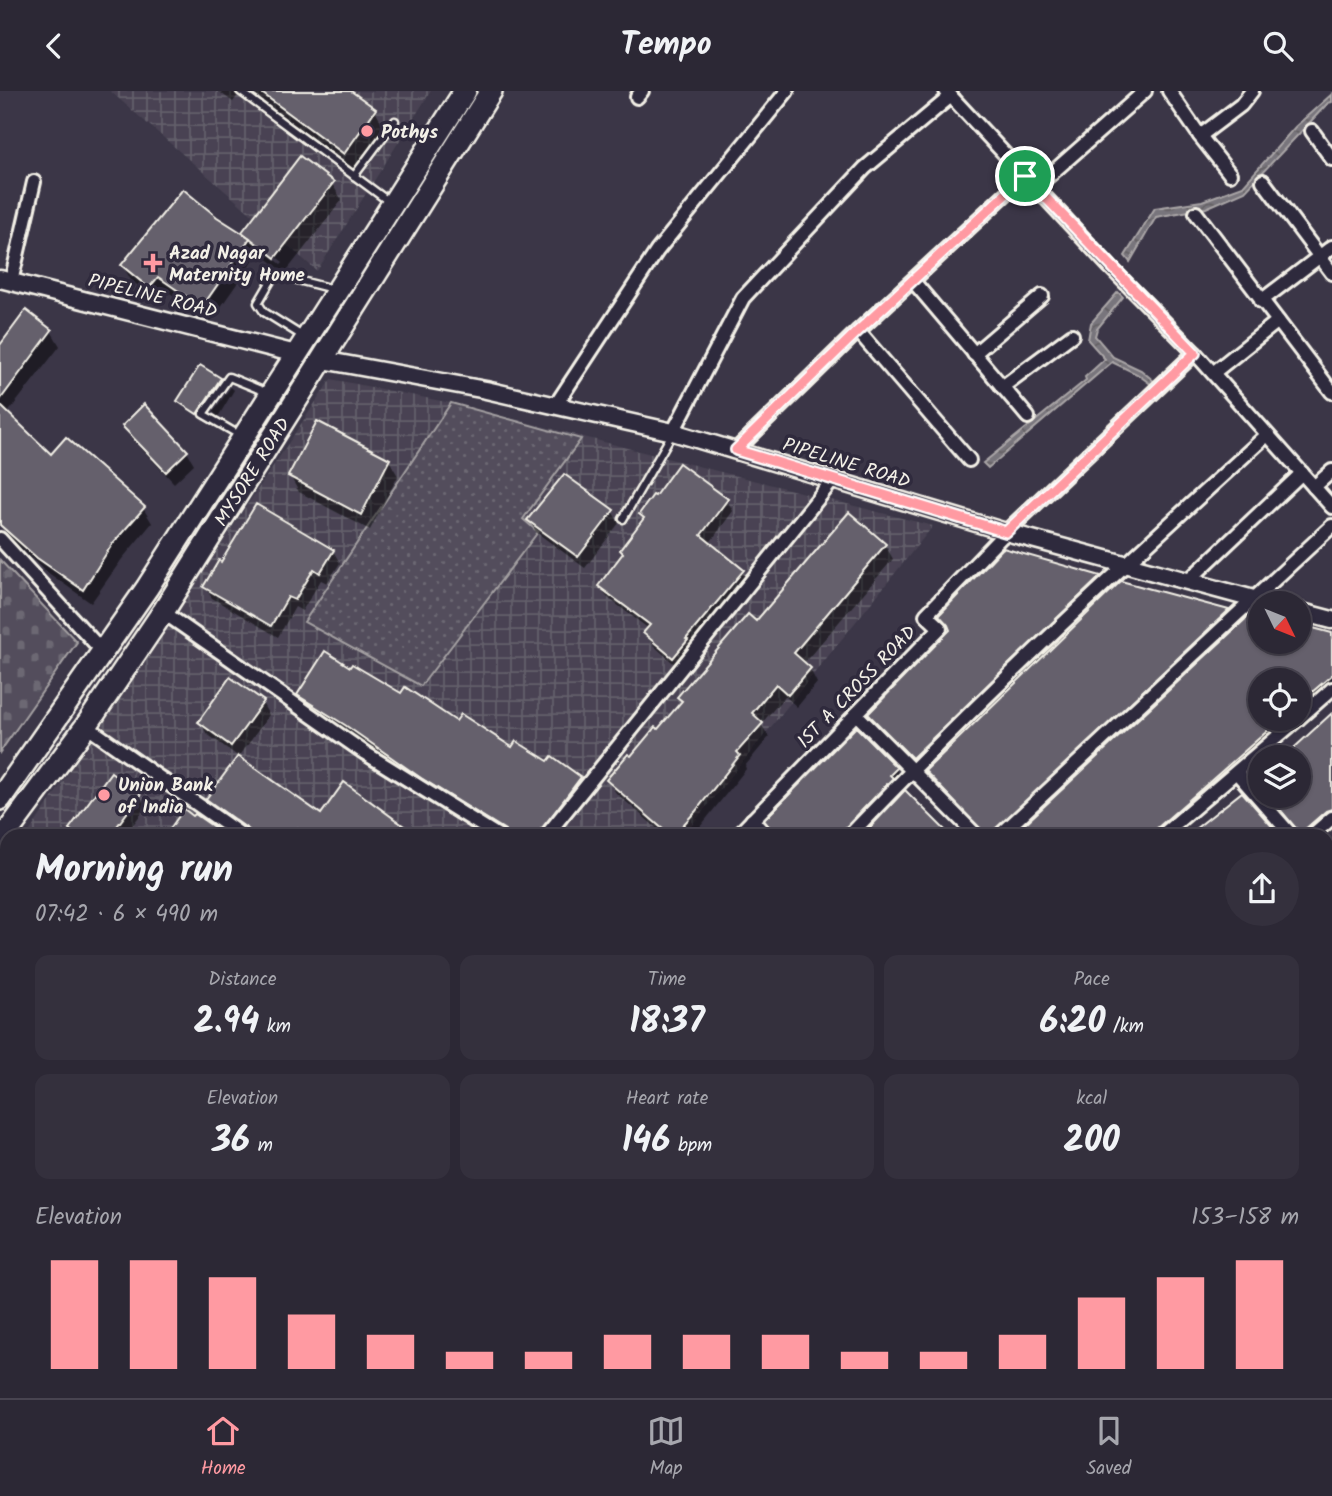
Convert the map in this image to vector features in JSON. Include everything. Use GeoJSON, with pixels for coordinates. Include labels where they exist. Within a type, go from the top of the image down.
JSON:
{"type":"FeatureCollection","features":[{"type":"Feature","properties":{"kind":"highway","name":"MYSORE ROAD"},"geometry":{"type":"LineString","coordinates":[[0,799],[104,653],[465,91]]}},
{"type":"Feature","properties":{"kind":"highway","name":"MYSORE ROAD"},"geometry":{"type":"LineString","coordinates":[[10,829],[86,726],[163,612],[491,91]]}},
{"type":"Feature","properties":{"kind":"street"},"geometry":{"type":"LineString","coordinates":[[555,406],[657,251],[787,91]]}},
{"type":"Feature","properties":{"kind":"street"},"geometry":{"type":"LineString","coordinates":[[1036,187],[1145,91]]}},
{"type":"Feature","properties":{"kind":"street"},"geometry":{"type":"LineString","coordinates":[[1169,91],[1230,174]]}},
{"type":"Feature","properties":{"kind":"street"},"geometry":{"type":"LineString","coordinates":[[1200,135],[1241,105],[1252,91]]}},
{"type":"Feature","properties":{"kind":"street"},"geometry":{"type":"LineString","coordinates":[[673,432],[743,298],[865,168],[949,94],[1195,353],[1332,507]]}},
{"type":"Feature","properties":{"kind":"street"},"geometry":{"type":"LineString","coordinates":[[1312,131],[1332,159]]}},
{"type":"Feature","properties":{"kind":"street"},"geometry":{"type":"LineString","coordinates":[[736,450],[858,331],[1025,176]]}},
{"type":"Feature","properties":{"kind":"street"},"geometry":{"type":"LineString","coordinates":[[1263,181],[1332,273]]}},
{"type":"Feature","properties":{"kind":"street"},"geometry":{"type":"LineString","coordinates":[[5,281],[34,182]]}},
{"type":"Feature","properties":{"kind":"street"},"geometry":{"type":"LineString","coordinates":[[1196,213],[1332,392]]}},
{"type":"Feature","properties":{"kind":"street"},"geometry":{"type":"LineString","coordinates":[[1261,300],[1332,247]]}},
{"type":"Feature","properties":{"kind":"street","name":"PIPELINE ROAD"},"geometry":{"type":"LineString","coordinates":[[5,281],[301,346]]}},
{"type":"Feature","properties":{"kind":"street"},"geometry":{"type":"LineString","coordinates":[[913,281],[1028,417]]}},
{"type":"Feature","properties":{"kind":"street"},"geometry":{"type":"LineString","coordinates":[[974,354],[1042,296]]}},
{"type":"Feature","properties":{"kind":"street"},"geometry":{"type":"LineString","coordinates":[[1213,373],[1278,321]]}},
{"type":"Feature","properties":{"kind":"street"},"geometry":{"type":"LineString","coordinates":[[858,331],[969,460]]}},
{"type":"Feature","properties":{"kind":"street"},"geometry":{"type":"LineString","coordinates":[[1002,387],[1072,335]]}},
{"type":"Feature","properties":{"kind":"street"},"geometry":{"type":"LineString","coordinates":[[1006,532],[1195,353]]}},
{"type":"Feature","properties":{"kind":"street","name":"PIPELINE ROAD"},"geometry":{"type":"LineString","coordinates":[[323,360],[486,390],[673,432],[1006,532],[1248,597]]}},
{"type":"Feature","properties":{"kind":"street"},"geometry":{"type":"LineString","coordinates":[[856,829],[913,769],[1124,564],[1267,435]]}},
{"type":"Feature","properties":{"kind":"street"},"geometry":{"type":"LineString","coordinates":[[1314,487],[1332,471]]}},
{"type":"Feature","properties":{"kind":"street"},"geometry":{"type":"LineString","coordinates":[[1188,581],[1301,473]]}},
{"type":"Feature","properties":{"kind":"street"},"geometry":{"type":"LineString","coordinates":[[551,829],[833,480]]}},
{"type":"Feature","properties":{"kind":"street"},"geometry":{"type":"LineString","coordinates":[[1263,591],[1332,526]]}},
{"type":"Feature","properties":{"kind":"street","name":"1ST A CROSS ROAD"},"geometry":{"type":"LineString","coordinates":[[744,829],[940,628],[926,615],[1006,532]]}},
{"type":"Feature","properties":{"kind":"street"},"geometry":{"type":"LineString","coordinates":[[0,539],[104,653]]}},
{"type":"Feature","properties":{"kind":"street"},"geometry":{"type":"LineString","coordinates":[[1007,829],[1248,605]]}},
{"type":"Feature","properties":{"kind":"street"},"geometry":{"type":"LineString","coordinates":[[163,612],[365,753],[487,829]]}},
{"type":"Feature","properties":{"kind":"street"},"geometry":{"type":"LineString","coordinates":[[1311,614],[1332,620]]}},
{"type":"Feature","properties":{"kind":"street"},"geometry":{"type":"LineString","coordinates":[[1311,708],[1332,689]]}},
{"type":"Feature","properties":{"kind":"street"},"geometry":{"type":"LineString","coordinates":[[856,714],[970,829]]}},
{"type":"Feature","properties":{"kind":"street"},"geometry":{"type":"LineString","coordinates":[[86,726],[232,829]]}},
{"type":"Feature","properties":{"kind":"street"},"geometry":{"type":"LineString","coordinates":[[1170,829],[1284,731]]}},
{"type":"Feature","properties":{"kind":"street"},"geometry":{"type":"LineString","coordinates":[[1237,773],[1286,829]]}},
{"type":"Feature","properties":{"kind":"street"},"geometry":{"type":"LineString","coordinates":[[752,820],[760,829]]}},
{"type":"Feature","properties":{"kind":"lane"},"geometry":{"type":"LineString","coordinates":[[240,91],[393,204]]}},
{"type":"Feature","properties":{"kind":"lane"},"geometry":{"type":"LineString","coordinates":[[354,176],[395,121]]}},
{"type":"Feature","properties":{"kind":"lane"},"geometry":{"type":"LineString","coordinates":[[301,346],[264,313],[258,303],[272,279],[278,275],[337,290]]}},
{"type":"Feature","properties":{"kind":"lane"},"geometry":{"type":"LineString","coordinates":[[243,437],[203,414],[229,377],[270,394]]}},
{"type":"Feature","properties":{"kind":"lane"},"geometry":{"type":"LineString","coordinates":[[623,519],[673,432]]}},
{"type":"Feature","properties":{"kind":"shaded area"},"geometry":{"type":"Polygon","coordinates":[[[110,91],[431,91],[317,271],[110,91]]]}},
{"type":"Feature","properties":{"kind":"shaded area"},"geometry":{"type":"Polygon","coordinates":[[[331,379],[451,403],[933,526],[689,829],[31,829],[331,379]]]}},
{"type":"Feature","properties":{"kind":"green space"},"geometry":{"type":"Polygon","coordinates":[[[451,403],[581,439],[523,519],[538,532],[421,686],[304,622],[451,403]]]}},
{"type":"Feature","properties":{"kind":"green space"},"geometry":{"type":"Polygon","coordinates":[[[0,560],[77,642],[0,752],[0,560]]]}},
{"type":"Feature","properties":{"kind":"water"},"geometry":{"type":"Polygon","coordinates":[[[1332,94],[1332,102],[1328,103],[1245,191],[1206,208],[1156,217],[1130,262],[1125,256],[1155,208],[1202,201],[1243,186],[1295,127],[1332,94]]]}},
{"type":"Feature","properties":{"kind":"water"},"geometry":{"type":"Polygon","coordinates":[[[1118,292],[1123,297],[1097,329],[1095,336],[1113,357],[1141,370],[1155,382],[1152,385],[1112,362],[988,468],[983,463],[1086,380],[1085,377],[1105,359],[1088,340],[1091,323],[1118,292]]]}},
{"type":"Feature","properties":{"kind":"building"},"geometry":{"type":"Polygon","coordinates":[[[259,91],[351,91],[376,109],[344,154],[259,91]]]}},
{"type":"Feature","properties":{"kind":"building"},"geometry":{"type":"Polygon","coordinates":[[[300,156],[334,182],[275,258],[242,232],[300,156]]]}},
{"type":"Feature","properties":{"kind":"building"},"geometry":{"type":"Polygon","coordinates":[[[183,189],[217,217],[250,238],[202,307],[158,277],[149,288],[121,265],[183,189]]]}},
{"type":"Feature","properties":{"kind":"building"},"geometry":{"type":"Polygon","coordinates":[[[26,310],[52,330],[0,400],[0,345],[26,310]]]}},
{"type":"Feature","properties":{"kind":"building"},"geometry":{"type":"Polygon","coordinates":[[[200,365],[221,378],[197,414],[177,401],[200,365]]]}},
{"type":"Feature","properties":{"kind":"building"},"geometry":{"type":"Polygon","coordinates":[[[144,404],[188,451],[166,472],[122,426],[144,404]]]}},
{"type":"Feature","properties":{"kind":"building"},"geometry":{"type":"Polygon","coordinates":[[[0,405],[51,454],[66,437],[145,507],[113,543],[83,590],[37,558],[0,525],[0,405]]]}},
{"type":"Feature","properties":{"kind":"building"},"geometry":{"type":"Polygon","coordinates":[[[317,421],[390,459],[361,515],[288,476],[317,421]]]}},
{"type":"Feature","properties":{"kind":"building"},"geometry":{"type":"Polygon","coordinates":[[[679,463],[728,499],[701,535],[744,570],[673,658],[643,633],[650,625],[598,586],[623,553],[620,550],[644,518],[639,514],[679,463]]]}},
{"type":"Feature","properties":{"kind":"building"},"geometry":{"type":"Polygon","coordinates":[[[564,474],[614,510],[578,557],[527,520],[564,474]]]}},
{"type":"Feature","properties":{"kind":"building"},"geometry":{"type":"Polygon","coordinates":[[[256,504],[334,550],[320,573],[314,569],[295,600],[288,597],[271,626],[203,587],[256,504]]]}},
{"type":"Feature","properties":{"kind":"building"},"geometry":{"type":"Polygon","coordinates":[[[849,512],[886,544],[794,653],[811,668],[788,695],[776,684],[752,713],[763,723],[737,752],[740,755],[679,829],[663,829],[606,780],[628,754],[631,756],[655,727],[658,729],[682,701],[677,697],[748,614],[756,621],[849,512]]]}},
{"type":"Feature","properties":{"kind":"building"},"geometry":{"type":"Polygon","coordinates":[[[1003,548],[1101,576],[912,758],[868,714],[950,630],[939,615],[1003,548]]]}},
{"type":"Feature","properties":{"kind":"building"},"geometry":{"type":"Polygon","coordinates":[[[1121,581],[1229,610],[996,829],[980,829],[925,771],[1121,581]]]}},
{"type":"Feature","properties":{"kind":"building"},"geometry":{"type":"Polygon","coordinates":[[[1248,617],[1248,655],[1311,655],[1311,627],[1332,633],[1332,675],[1311,693],[1311,668],[1248,668],[1248,731],[1267,731],[1248,745],[1248,748],[1156,829],[1020,829],[1248,617]]]}},
{"type":"Feature","properties":{"kind":"building"},"geometry":{"type":"Polygon","coordinates":[[[325,651],[401,693],[405,687],[456,721],[461,714],[512,747],[516,741],[548,761],[552,756],[581,777],[542,829],[503,829],[297,695],[325,651]]]}},
{"type":"Feature","properties":{"kind":"building"},"geometry":{"type":"Polygon","coordinates":[[[230,677],[264,701],[231,746],[198,722],[230,677]]]}},
{"type":"Feature","properties":{"kind":"building"},"geometry":{"type":"Polygon","coordinates":[[[1332,713],[1332,809],[1305,829],[1296,829],[1279,808],[1311,808],[1311,745],[1297,745],[1332,713]]]}},
{"type":"Feature","properties":{"kind":"building"},"geometry":{"type":"Polygon","coordinates":[[[856,727],[897,768],[890,775],[893,778],[844,829],[771,829],[764,820],[856,727]]]}},
{"type":"Feature","properties":{"kind":"building"},"geometry":{"type":"Polygon","coordinates":[[[238,756],[321,814],[344,782],[408,829],[248,829],[206,799],[238,756]]]}},
{"type":"Feature","properties":{"kind":"building"},"geometry":{"type":"Polygon","coordinates":[[[111,772],[141,794],[115,829],[69,829],[111,772]]]}},
{"type":"Feature","properties":{"kind":"building"},"geometry":{"type":"Polygon","coordinates":[[[905,790],[944,829],[868,829],[905,790]]]}},
{"type":"Feature","properties":{"kind":"building"},"geometry":{"type":"Polygon","coordinates":[[[1242,792],[1248,799],[1248,808],[1256,808],[1274,829],[1195,829],[1242,792]]]}},
{"type":"Feature","properties":{"kind":"building"},"geometry":{"type":"Polygon","coordinates":[[[184,809],[217,829],[170,829],[184,809]]]}},
{"type":"Feature","properties":{"kind":"place","name":"Pothys"},"geometry":{"type":"Point","coordinates":[367,131]}},
{"type":"Feature","properties":{"kind":"place","name":"Azad Nagar Maternity Home"},"geometry":{"type":"Point","coordinates":[153,263]}},
{"type":"Feature","properties":{"kind":"place","name":"Union Bank of India"},"geometry":{"type":"Point","coordinates":[104,795]}},
{"type":"Feature","properties":{"kind":"route"},"geometry":{"type":"LineString","coordinates":[[1025,176],[1195,353],[1006,532],[736,450],[858,331],[1025,176]]}}]}
